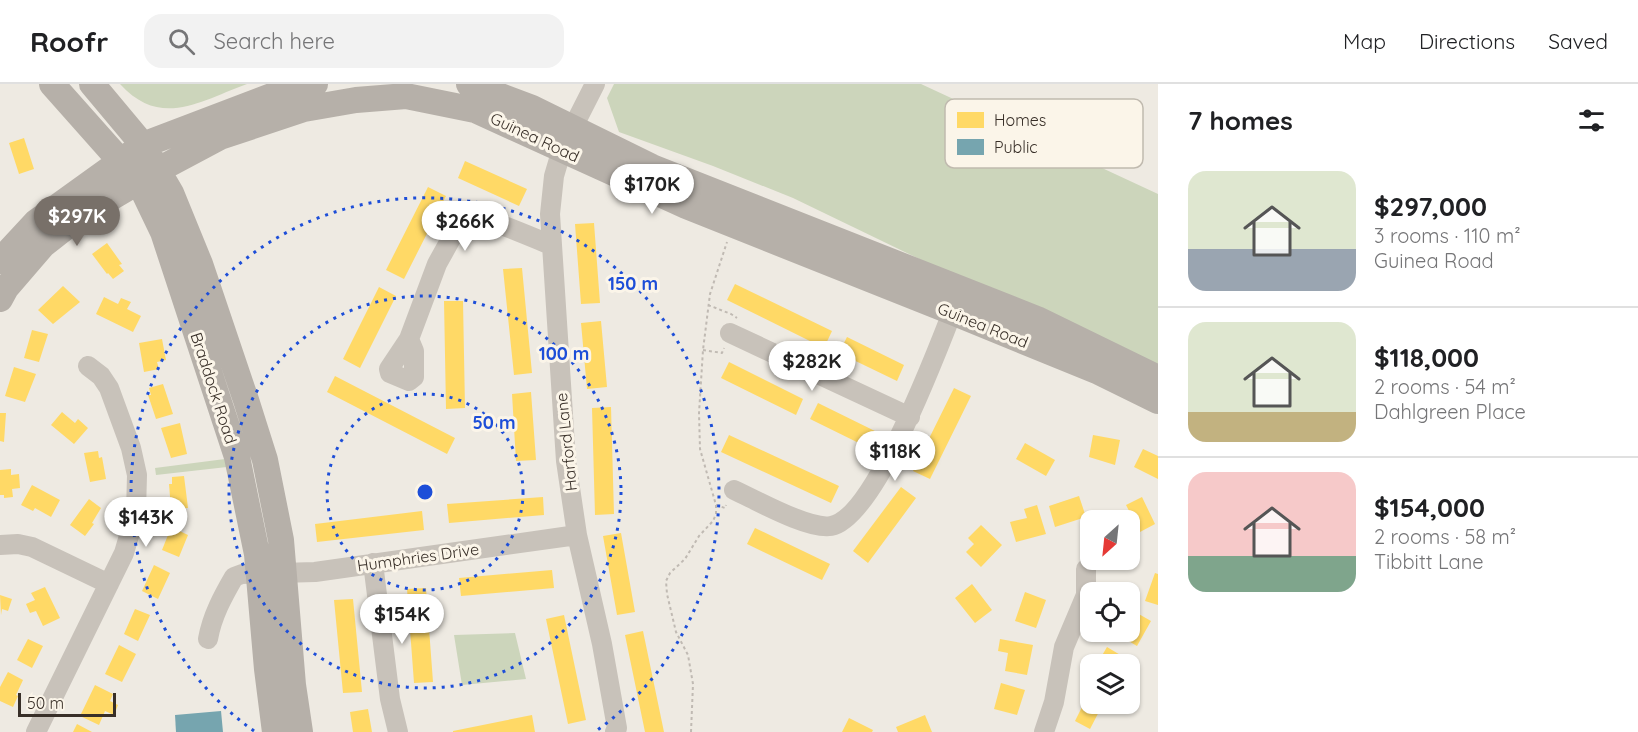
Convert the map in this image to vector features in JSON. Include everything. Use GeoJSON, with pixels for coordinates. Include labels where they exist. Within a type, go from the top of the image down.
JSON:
{"type":"FeatureCollection","features":[{"type":"Feature","properties":{"kind":"main road","name":"Braddock Road"},"geometry":{"type":"LineString","coordinates":[[52,84],[121,161],[149,176],[171,193],[200,264],[265,460],[272,492],[281,540],[293,685],[300,732]]}},
{"type":"Feature","properties":{"kind":"main road","name":"Braddock Road"},"geometry":{"type":"LineString","coordinates":[[92,84],[143,145],[163,232],[237,457],[257,554],[275,732]]}},
{"type":"Feature","properties":{"kind":"main road"},"geometry":{"type":"LineString","coordinates":[[0,261],[36,222],[143,145],[282,92],[315,84]]}},
{"type":"Feature","properties":{"kind":"main road","name":"Guinea Road"},"geometry":{"type":"LineString","coordinates":[[469,84],[510,99],[568,139],[686,206],[1099,372],[1158,401]]}},
{"type":"Feature","properties":{"kind":"main road","name":"Guinea Road"},"geometry":{"type":"LineString","coordinates":[[0,299],[6,288],[43,245],[80,216],[220,137],[304,109],[356,100],[406,96],[475,110],[662,171],[962,288],[1036,319],[1158,378]]}},
{"type":"Feature","properties":{"kind":"street","name":"Harford Lane"},"geometry":{"type":"LineString","coordinates":[[595,84],[568,139],[554,176],[549,214],[566,461],[578,535],[602,644],[617,728],[615,732]]}},
{"type":"Feature","properties":{"kind":"street"},"geometry":{"type":"LineString","coordinates":[[409,339],[437,264],[463,217],[468,215],[483,219],[551,245]]}},
{"type":"Feature","properties":{"kind":"street"},"geometry":{"type":"LineString","coordinates":[[734,490],[813,526],[829,527],[839,524],[869,490],[910,417],[962,288]]}},
{"type":"Feature","properties":{"kind":"street"},"geometry":{"type":"LineString","coordinates":[[730,333],[910,417]]}},
{"type":"Feature","properties":{"kind":"street"},"geometry":{"type":"LineString","coordinates":[[36,732],[124,554],[134,524],[138,498],[137,475],[131,448],[112,394],[101,376],[88,366]]}},
{"type":"Feature","properties":{"kind":"street","name":"Humphries Drive"},"geometry":{"type":"LineString","coordinates":[[259,572],[284,574],[315,572],[578,535]]}},
{"type":"Feature","properties":{"kind":"street"},"geometry":{"type":"LineString","coordinates":[[0,545],[18,544],[32,547],[110,584]]}},
{"type":"Feature","properties":{"kind":"street"},"geometry":{"type":"LineString","coordinates":[[373,563],[390,699],[398,732]]}},
{"type":"Feature","properties":{"kind":"street"},"geometry":{"type":"LineString","coordinates":[[1044,732],[1054,702],[1064,647],[1086,594],[1086,570]]}},
{"type":"Feature","properties":{"kind":"street"},"geometry":{"type":"LineString","coordinates":[[208,639],[210,626],[234,577],[259,572]]}},
{"type":"Feature","properties":{"kind":"path"},"geometry":{"type":"LineString","coordinates":[[691,732],[693,684],[688,655],[676,632],[666,581],[670,573],[685,559],[716,514],[717,505],[698,439],[703,350],[710,294],[734,225]]}},
{"type":"Feature","properties":{"kind":"path"},"geometry":{"type":"LineString","coordinates":[[703,350],[722,353],[730,333]]}},
{"type":"Feature","properties":{"kind":"green space"},"geometry":{"type":"Polygon","coordinates":[[[120,84],[247,84],[197,103],[166,108],[135,98],[120,84]]]}},
{"type":"Feature","properties":{"kind":"green space"},"geometry":{"type":"Polygon","coordinates":[[[614,84],[921,84],[953,99],[945,99],[945,168],[1102,168],[1158,194],[1158,365],[940,269],[793,198],[619,132],[607,98],[614,84]]]}},
{"type":"Feature","properties":{"kind":"green space"},"geometry":{"type":"Polygon","coordinates":[[[225,459],[227,467],[156,475],[155,468],[225,459]]]}},
{"type":"Feature","properties":{"kind":"green space"},"geometry":{"type":"Polygon","coordinates":[[[515,633],[526,679],[462,685],[454,635],[515,633]]]}},
{"type":"Feature","properties":{"kind":"building: Homes"},"geometry":{"type":"Polygon","coordinates":[[[24,138],[34,169],[19,174],[9,143],[24,138]]]}},
{"type":"Feature","properties":{"kind":"building: Homes"},"geometry":{"type":"Polygon","coordinates":[[[465,161],[527,189],[519,206],[458,178],[465,161]]]}},
{"type":"Feature","properties":{"kind":"building: Homes"},"geometry":{"type":"Polygon","coordinates":[[[428,187],[446,196],[404,279],[386,270],[428,187]]]}},
{"type":"Feature","properties":{"kind":"building: Homes"},"geometry":{"type":"Polygon","coordinates":[[[594,223],[600,303],[581,304],[575,224],[594,223]]]}},
{"type":"Feature","properties":{"kind":"building: Homes"},"geometry":{"type":"Polygon","coordinates":[[[107,243],[122,264],[119,265],[124,271],[113,279],[92,254],[107,243]]]}},
{"type":"Feature","properties":{"kind":"building: Homes"},"geometry":{"type":"Polygon","coordinates":[[[522,268],[532,373],[514,375],[503,269],[522,268]]]}},
{"type":"Feature","properties":{"kind":"building: Homes"},"geometry":{"type":"Polygon","coordinates":[[[735,284],[832,331],[824,348],[727,300],[735,284]]]}},
{"type":"Feature","properties":{"kind":"building: Homes"},"geometry":{"type":"Polygon","coordinates":[[[63,286],[80,302],[53,324],[38,310],[63,286]]]}},
{"type":"Feature","properties":{"kind":"building: Homes"},"geometry":{"type":"Polygon","coordinates":[[[379,287],[396,296],[360,368],[343,359],[379,287]]]}},
{"type":"Feature","properties":{"kind":"building: Homes"},"geometry":{"type":"Polygon","coordinates":[[[104,297],[118,304],[121,298],[131,302],[127,309],[141,316],[133,332],[96,314],[104,297]]]}},
{"type":"Feature","properties":{"kind":"building: Homes"},"geometry":{"type":"Polygon","coordinates":[[[444,301],[463,301],[465,408],[446,409],[444,301]]]}},
{"type":"Feature","properties":{"kind":"building: Homes"},"geometry":{"type":"Polygon","coordinates":[[[601,321],[607,387],[587,389],[581,323],[601,321]]]}},
{"type":"Feature","properties":{"kind":"building: Homes"},"geometry":{"type":"Polygon","coordinates":[[[32,330],[48,334],[39,362],[24,358],[32,330]]]}},
{"type":"Feature","properties":{"kind":"building: Homes"},"geometry":{"type":"Polygon","coordinates":[[[847,337],[904,365],[897,381],[839,353],[847,337]]]}},
{"type":"Feature","properties":{"kind":"building: Homes"},"geometry":{"type":"Polygon","coordinates":[[[162,339],[166,360],[157,362],[159,369],[144,372],[139,343],[162,339]]]}},
{"type":"Feature","properties":{"kind":"building: Homes"},"geometry":{"type":"Polygon","coordinates":[[[729,362],[803,399],[796,415],[721,378],[729,362]]]}},
{"type":"Feature","properties":{"kind":"building: Homes"},"geometry":{"type":"Polygon","coordinates":[[[14,367],[36,374],[25,402],[5,396],[14,367]]]}},
{"type":"Feature","properties":{"kind":"building: Homes"},"geometry":{"type":"Polygon","coordinates":[[[335,376],[455,438],[447,454],[327,392],[335,376]]]}},
{"type":"Feature","properties":{"kind":"building: Homes"},"geometry":{"type":"Polygon","coordinates":[[[163,384],[173,414],[156,419],[148,395],[151,395],[149,388],[163,384]]]}},
{"type":"Feature","properties":{"kind":"building: Homes"},"geometry":{"type":"Polygon","coordinates":[[[954,388],[971,396],[930,479],[913,471],[954,388]]]}},
{"type":"Feature","properties":{"kind":"building: Homes"},"geometry":{"type":"Polygon","coordinates":[[[531,392],[536,460],[516,461],[512,394],[531,392]]]}},
{"type":"Feature","properties":{"kind":"building: Homes"},"geometry":{"type":"Polygon","coordinates":[[[818,403],[881,434],[873,450],[810,419],[818,403]]]}},
{"type":"Feature","properties":{"kind":"building: Homes"},"geometry":{"type":"Polygon","coordinates":[[[611,407],[614,514],[595,515],[592,408],[611,407]]]}},
{"type":"Feature","properties":{"kind":"building: Homes"},"geometry":{"type":"Polygon","coordinates":[[[62,412],[75,423],[78,419],[88,428],[74,444],[51,425],[62,412]]]}},
{"type":"Feature","properties":{"kind":"building: Homes"},"geometry":{"type":"Polygon","coordinates":[[[0,413],[6,413],[4,442],[0,441],[0,413]]]}},
{"type":"Feature","properties":{"kind":"building: Homes"},"geometry":{"type":"Polygon","coordinates":[[[180,423],[187,454],[171,458],[161,428],[180,423]]]}},
{"type":"Feature","properties":{"kind":"building: Homes"},"geometry":{"type":"Polygon","coordinates":[[[729,435],[839,486],[831,503],[721,452],[729,435]]]}},
{"type":"Feature","properties":{"kind":"building: Homes"},"geometry":{"type":"Polygon","coordinates":[[[1093,435],[1120,440],[1115,465],[1089,457],[1093,435]]]}},
{"type":"Feature","properties":{"kind":"building: Homes"},"geometry":{"type":"Polygon","coordinates":[[[1025,443],[1055,460],[1046,476],[1016,459],[1025,443]]]}},
{"type":"Feature","properties":{"kind":"building: Homes"},"geometry":{"type":"Polygon","coordinates":[[[1143,449],[1158,456],[1158,479],[1134,467],[1143,449]]]}},
{"type":"Feature","properties":{"kind":"building: Homes"},"geometry":{"type":"Polygon","coordinates":[[[98,451],[99,458],[102,457],[106,479],[90,482],[84,453],[98,451]]]}},
{"type":"Feature","properties":{"kind":"building: Homes"},"geometry":{"type":"Polygon","coordinates":[[[11,469],[11,475],[19,474],[20,488],[12,489],[13,497],[4,498],[4,495],[0,495],[0,470],[11,469]]]}},
{"type":"Feature","properties":{"kind":"building: Homes"},"geometry":{"type":"Polygon","coordinates":[[[184,476],[188,508],[171,509],[169,484],[172,484],[172,477],[184,476]]]}},
{"type":"Feature","properties":{"kind":"building: Homes"},"geometry":{"type":"Polygon","coordinates":[[[32,485],[60,500],[51,517],[35,508],[33,511],[21,505],[32,485]]]}},
{"type":"Feature","properties":{"kind":"building: Homes"},"geometry":{"type":"Polygon","coordinates":[[[901,487],[916,498],[868,563],[853,551],[901,487]]]}},
{"type":"Feature","properties":{"kind":"building: Homes"},"geometry":{"type":"Polygon","coordinates":[[[1079,496],[1084,510],[1080,510],[1080,519],[1055,527],[1049,506],[1079,496]]]}},
{"type":"Feature","properties":{"kind":"building: Homes"},"geometry":{"type":"Polygon","coordinates":[[[543,497],[544,515],[449,523],[447,504],[543,497]]]}},
{"type":"Feature","properties":{"kind":"building: Homes"},"geometry":{"type":"Polygon","coordinates":[[[1142,497],[1155,524],[1140,532],[1140,510],[1129,510],[1126,505],[1142,497]]]}},
{"type":"Feature","properties":{"kind":"building: Homes"},"geometry":{"type":"Polygon","coordinates":[[[89,499],[101,508],[92,523],[94,524],[85,536],[70,525],[89,499]]]}},
{"type":"Feature","properties":{"kind":"building: Homes"},"geometry":{"type":"Polygon","coordinates":[[[1037,505],[1046,534],[1016,542],[1010,522],[1027,518],[1024,509],[1037,505]]]}},
{"type":"Feature","properties":{"kind":"building: Homes"},"geometry":{"type":"Polygon","coordinates":[[[422,511],[424,530],[317,542],[315,524],[422,511]]]}},
{"type":"Feature","properties":{"kind":"building: Homes"},"geometry":{"type":"Polygon","coordinates":[[[981,525],[1002,545],[981,567],[966,552],[974,544],[968,538],[981,525]]]}},
{"type":"Feature","properties":{"kind":"building: Homes"},"geometry":{"type":"Polygon","coordinates":[[[169,526],[188,535],[179,557],[162,550],[169,526]]]}},
{"type":"Feature","properties":{"kind":"building: Homes"},"geometry":{"type":"Polygon","coordinates":[[[755,528],[830,564],[822,580],[747,544],[755,528]]]}},
{"type":"Feature","properties":{"kind":"building: Homes"},"geometry":{"type":"Polygon","coordinates":[[[621,533],[635,612],[617,615],[603,536],[621,533]]]}},
{"type":"Feature","properties":{"kind":"building: Homes"},"geometry":{"type":"Polygon","coordinates":[[[154,565],[170,573],[158,599],[142,591],[154,565]]]}},
{"type":"Feature","properties":{"kind":"building: Homes"},"geometry":{"type":"Polygon","coordinates":[[[552,570],[554,588],[461,596],[459,578],[552,570]]]}},
{"type":"Feature","properties":{"kind":"building: Homes"},"geometry":{"type":"Polygon","coordinates":[[[1155,573],[1158,574],[1158,605],[1145,601],[1155,573]]]}},
{"type":"Feature","properties":{"kind":"building: Homes"},"geometry":{"type":"Polygon","coordinates":[[[972,584],[992,610],[975,623],[955,598],[972,584]]]}},
{"type":"Feature","properties":{"kind":"building: Homes"},"geometry":{"type":"Polygon","coordinates":[[[45,587],[60,618],[43,626],[36,611],[30,613],[26,604],[35,600],[31,593],[45,587]]]}},
{"type":"Feature","properties":{"kind":"building: Homes"},"geometry":{"type":"Polygon","coordinates":[[[426,588],[433,682],[414,683],[407,589],[426,588]]]}},
{"type":"Feature","properties":{"kind":"building: Homes"},"geometry":{"type":"Polygon","coordinates":[[[1025,592],[1046,600],[1036,628],[1015,621],[1025,592]]]}},
{"type":"Feature","properties":{"kind":"building: Homes"},"geometry":{"type":"Polygon","coordinates":[[[0,595],[12,599],[8,611],[2,609],[1,615],[0,595]]]}},
{"type":"Feature","properties":{"kind":"building: Homes"},"geometry":{"type":"Polygon","coordinates":[[[353,599],[362,692],[343,693],[334,600],[353,599]]]}},
{"type":"Feature","properties":{"kind":"building: Homes"},"geometry":{"type":"Polygon","coordinates":[[[135,609],[150,615],[138,641],[124,634],[135,609]]]}},
{"type":"Feature","properties":{"kind":"building: Homes"},"geometry":{"type":"Polygon","coordinates":[[[564,615],[586,720],[568,724],[546,619],[564,615]]]}},
{"type":"Feature","properties":{"kind":"building: Homes"},"geometry":{"type":"Polygon","coordinates":[[[1140,615],[1151,621],[1140,641],[1140,615]]]}},
{"type":"Feature","properties":{"kind":"building: Homes"},"geometry":{"type":"Polygon","coordinates":[[[643,631],[664,732],[645,732],[625,635],[643,631]]]}},
{"type":"Feature","properties":{"kind":"building: Homes"},"geometry":{"type":"Polygon","coordinates":[[[28,639],[43,646],[32,668],[17,660],[28,639]]]}},
{"type":"Feature","properties":{"kind":"building: Homes"},"geometry":{"type":"Polygon","coordinates":[[[1000,639],[1033,645],[1027,675],[1005,671],[1008,653],[998,651],[1000,639]]]}},
{"type":"Feature","properties":{"kind":"building: Homes"},"geometry":{"type":"Polygon","coordinates":[[[119,645],[136,654],[122,682],[105,674],[119,645]]]}},
{"type":"Feature","properties":{"kind":"building: Homes"},"geometry":{"type":"Polygon","coordinates":[[[1107,647],[1119,654],[1103,654],[1107,647]]]}},
{"type":"Feature","properties":{"kind":"building: Homes"},"geometry":{"type":"Polygon","coordinates":[[[8,672],[23,680],[13,707],[0,701],[0,687],[8,672]]]}},
{"type":"Feature","properties":{"kind":"building: Homes"},"geometry":{"type":"Polygon","coordinates":[[[1001,683],[1025,690],[1017,715],[994,709],[1001,683]]]}},
{"type":"Feature","properties":{"kind":"building: Homes"},"geometry":{"type":"Polygon","coordinates":[[[95,685],[113,694],[110,701],[118,705],[114,715],[105,711],[99,725],[80,716],[95,685]]]}},
{"type":"Feature","properties":{"kind":"building: Homes"},"geometry":{"type":"Polygon","coordinates":[[[368,709],[372,732],[353,732],[350,712],[368,709]]]}},
{"type":"Feature","properties":{"kind":"building: Homes"},"geometry":{"type":"Polygon","coordinates":[[[1080,711],[1080,714],[1098,714],[1090,729],[1075,721],[1080,711]]]}},
{"type":"Feature","properties":{"kind":"building: Homes"},"geometry":{"type":"Polygon","coordinates":[[[532,715],[535,732],[453,732],[453,731],[532,715]]]}},
{"type":"Feature","properties":{"kind":"building: Homes"},"geometry":{"type":"Polygon","coordinates":[[[925,715],[932,732],[898,732],[896,727],[925,715]]]}},
{"type":"Feature","properties":{"kind":"building: Homes"},"geometry":{"type":"Polygon","coordinates":[[[849,718],[873,730],[872,732],[842,732],[849,718]]]}},
{"type":"Feature","properties":{"kind":"building: Homes"},"geometry":{"type":"Polygon","coordinates":[[[77,724],[92,732],[73,732],[77,724]]]}},
{"type":"Feature","properties":{"kind":"building: Public"},"geometry":{"type":"Polygon","coordinates":[[[221,711],[223,732],[176,732],[175,715],[221,711]]]}}]}
